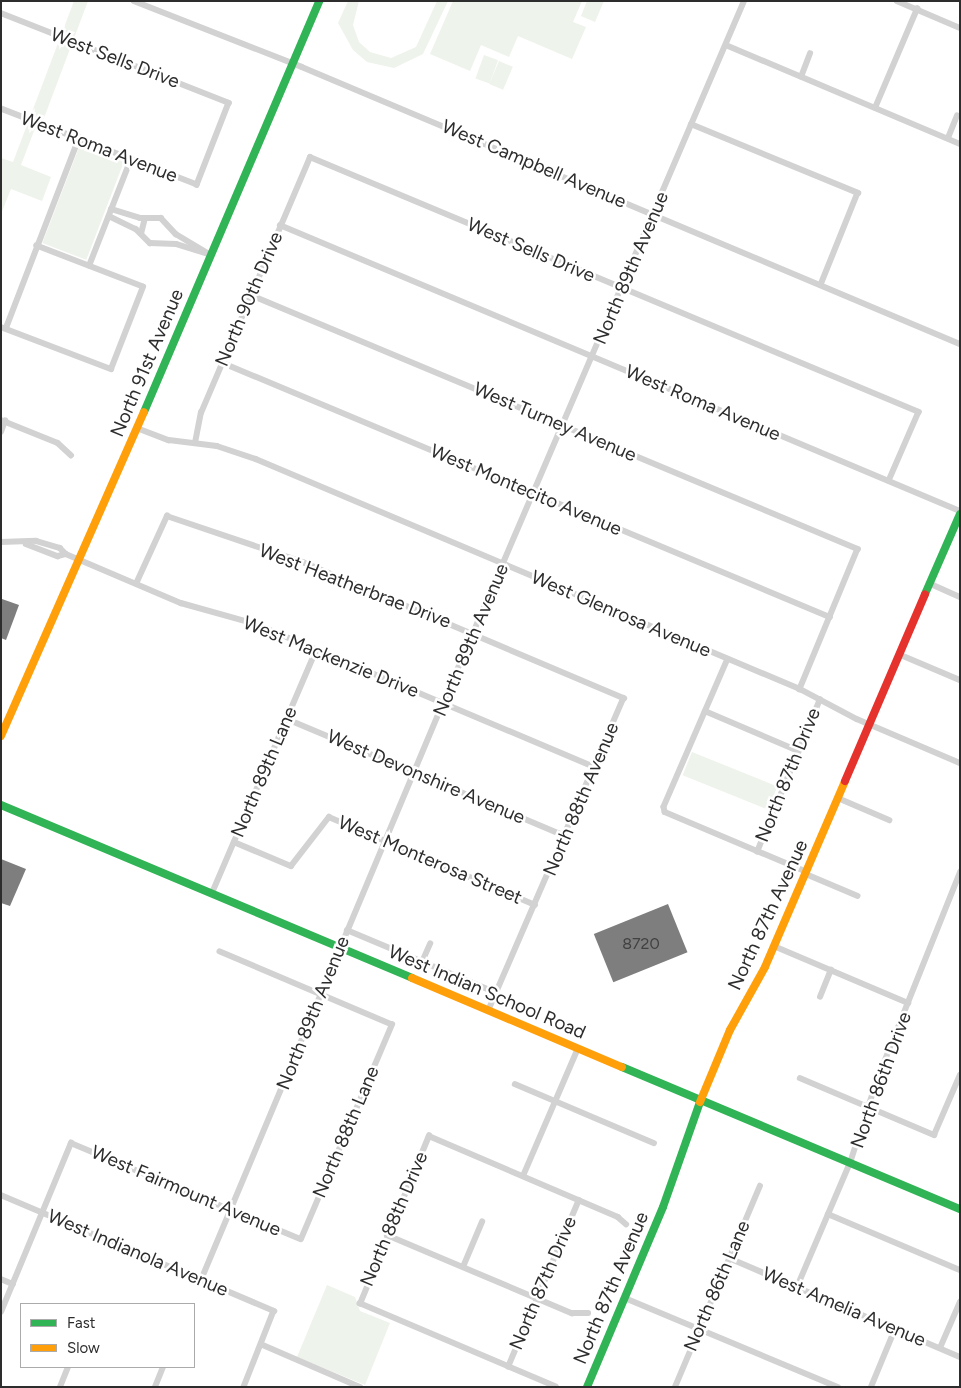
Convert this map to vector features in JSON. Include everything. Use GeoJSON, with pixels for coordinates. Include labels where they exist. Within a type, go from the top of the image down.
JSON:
{"type":"FeatureCollection","features":[{"type":"Feature","properties":{"kind":"main road","name":"North 91st Avenue"},"geometry":{"type":"LineString","coordinates":[[1,736],[81,560],[319,1]]}},
{"type":"Feature","properties":{"kind":"main road","name":"North 87th Avenue"},"geometry":{"type":"LineString","coordinates":[[587,1387],[675,1177],[700,1100],[730,1030],[774,946],[901,655],[960,512]]}},
{"type":"Feature","properties":{"kind":"main road","name":"West Indian School Road"},"geometry":{"type":"LineString","coordinates":[[1,805],[960,1209]]}},
{"type":"Feature","properties":{"kind":"street","name":"West Campbell Avenue"},"geometry":{"type":"LineString","coordinates":[[134,1],[292,63],[960,344]]}},
{"type":"Feature","properties":{"kind":"street","name":"North 89th Avenue"},"geometry":{"type":"LineString","coordinates":[[201,1280],[443,703],[564,426],[744,1]]}},
{"type":"Feature","properties":{"kind":"street"},"geometry":{"type":"LineString","coordinates":[[897,1],[960,28]]}},
{"type":"Feature","properties":{"kind":"street"},"geometry":{"type":"LineString","coordinates":[[875,108],[917,10]]}},
{"type":"Feature","properties":{"kind":"street","name":"West Sells Drive"},"geometry":{"type":"LineString","coordinates":[[1,13],[229,103],[197,185]]}},
{"type":"Feature","properties":{"kind":"street"},"geometry":{"type":"LineString","coordinates":[[726,45],[960,144]]}},
{"type":"Feature","properties":{"kind":"street"},"geometry":{"type":"LineString","coordinates":[[801,77],[810,54]]}},
{"type":"Feature","properties":{"kind":"street","name":"West Roma Avenue"},"geometry":{"type":"LineString","coordinates":[[1,109],[197,185]]}},
{"type":"Feature","properties":{"kind":"street"},"geometry":{"type":"LineString","coordinates":[[948,138],[957,116]]}},
{"type":"Feature","properties":{"kind":"street"},"geometry":{"type":"LineString","coordinates":[[691,124],[858,194],[821,285]]}},
{"type":"Feature","properties":{"kind":"street"},"geometry":{"type":"LineString","coordinates":[[37,246],[143,287],[110,369],[3,327],[79,138]]}},
{"type":"Feature","properties":{"kind":"street","name":"West Sells Drive"},"geometry":{"type":"LineString","coordinates":[[310,157],[919,412],[889,480]]}},
{"type":"Feature","properties":{"kind":"street","name":"North 90th Drive"},"geometry":{"type":"LineString","coordinates":[[195,443],[201,413],[310,157]]}},
{"type":"Feature","properties":{"kind":"street"},"geometry":{"type":"LineString","coordinates":[[89,266],[132,160]]}},
{"type":"Feature","properties":{"kind":"street"},"geometry":{"type":"LineString","coordinates":[[110,213],[145,218],[161,218],[176,234],[211,255]]}},
{"type":"Feature","properties":{"kind":"street"},"geometry":{"type":"LineString","coordinates":[[110,213],[141,234],[150,243],[176,244],[211,255]]}},
{"type":"Feature","properties":{"kind":"street"},"geometry":{"type":"LineString","coordinates":[[141,234],[145,218]]}},
{"type":"Feature","properties":{"kind":"street","name":"West Roma Avenue"},"geometry":{"type":"LineString","coordinates":[[280,225],[889,480],[960,512]]}},
{"type":"Feature","properties":{"kind":"street","name":"West Turney Avenue"},"geometry":{"type":"LineString","coordinates":[[251,295],[858,549]]}},
{"type":"Feature","properties":{"kind":"street","name":"West Montecito Avenue"},"geometry":{"type":"LineString","coordinates":[[222,364],[830,617]]}},
{"type":"Feature","properties":{"kind":"street"},"geometry":{"type":"LineString","coordinates":[[1,432],[3,421],[58,443],[72,455]]}},
{"type":"Feature","properties":{"kind":"street","name":"West Glenrosa Avenue"},"geometry":{"type":"LineString","coordinates":[[137,428],[169,440],[195,443],[249,457],[800,689],[870,725],[960,763]]}},
{"type":"Feature","properties":{"kind":"street","name":"West Heatherbrae Drive"},"geometry":{"type":"LineString","coordinates":[[136,584],[166,516],[303,562],[624,698]]}},
{"type":"Feature","properties":{"kind":"street","name":"West Mackenzie Drive"},"geometry":{"type":"LineString","coordinates":[[1,542],[26,544],[58,556],[66,554],[181,604],[256,624],[594,767]]}},
{"type":"Feature","properties":{"kind":"street","name":"North 87th Drive"},"geometry":{"type":"LineString","coordinates":[[800,689],[858,549]]}},
{"type":"Feature","properties":{"kind":"street"},"geometry":{"type":"LineString","coordinates":[[931,584],[960,597]]}},
{"type":"Feature","properties":{"kind":"street","name":"North 89th Lane"},"geometry":{"type":"LineString","coordinates":[[212,893],[316,650]]}},
{"type":"Feature","properties":{"kind":"street"},"geometry":{"type":"LineString","coordinates":[[901,655],[960,680]]}},
{"type":"Feature","properties":{"kind":"street"},"geometry":{"type":"LineString","coordinates":[[728,659],[664,807],[665,812],[858,896]]}},
{"type":"Feature","properties":{"kind":"street","name":"North 88th Avenue"},"geometry":{"type":"LineString","coordinates":[[489,1010],[624,698]]}},
{"type":"Feature","properties":{"kind":"street","name":"North 87th Drive"},"geometry":{"type":"LineString","coordinates":[[757,852],[820,699]]}},
{"type":"Feature","properties":{"kind":"street"},"geometry":{"type":"LineString","coordinates":[[705,711],[799,751]]}},
{"type":"Feature","properties":{"kind":"street","name":"West Devonshire Avenue"},"geometry":{"type":"LineString","coordinates":[[286,719],[565,836]]}},
{"type":"Feature","properties":{"kind":"street"},"geometry":{"type":"LineString","coordinates":[[838,798],[889,820]]}},
{"type":"Feature","properties":{"kind":"street","name":"West Monterosa Street"},"geometry":{"type":"LineString","coordinates":[[234,842],[291,866],[329,817],[535,905]]}},
{"type":"Feature","properties":{"kind":"street","name":"North 86th Drive"},"geometry":{"type":"LineString","coordinates":[[797,1287],[850,1163],[868,1106],[960,872]]}},
{"type":"Feature","properties":{"kind":"street","name":"West Indian School Road"},"geometry":{"type":"LineString","coordinates":[[347,930],[497,994]]}},
{"type":"Feature","properties":{"kind":"street","name":"West Indian School Road"},"geometry":{"type":"LineString","coordinates":[[422,962],[430,944]]}},
{"type":"Feature","properties":{"kind":"street"},"geometry":{"type":"LineString","coordinates":[[774,946],[908,1003]]}},
{"type":"Feature","properties":{"kind":"street"},"geometry":{"type":"LineString","coordinates":[[220,952],[322,995]]}},
{"type":"Feature","properties":{"kind":"street"},"geometry":{"type":"LineString","coordinates":[[820,996],[831,970]]}},
{"type":"Feature","properties":{"kind":"street","name":"North 88th Lane"},"geometry":{"type":"LineString","coordinates":[[301,1239],[392,1025],[322,995]]}},
{"type":"Feature","properties":{"kind":"street"},"geometry":{"type":"LineString","coordinates":[[578,1048],[523,1176],[579,1200],[626,1224]]}},
{"type":"Feature","properties":{"kind":"street"},"geometry":{"type":"LineString","coordinates":[[800,1078],[934,1135],[960,1075]]}},
{"type":"Feature","properties":{"kind":"street"},"geometry":{"type":"LineString","coordinates":[[514,1084],[654,1143]]}},
{"type":"Feature","properties":{"kind":"street","name":"North 88th Drive"},"geometry":{"type":"LineString","coordinates":[[508,1367],[360,1304],[429,1136],[523,1176]]}},
{"type":"Feature","properties":{"kind":"street","name":"West Fairmount Avenue"},"geometry":{"type":"LineString","coordinates":[[43,1213],[70,1143],[301,1239]]}},
{"type":"Feature","properties":{"kind":"street","name":"North 86th Lane"},"geometry":{"type":"LineString","coordinates":[[675,1387],[760,1186]]}},
{"type":"Feature","properties":{"kind":"street","name":"West Indianola Avenue"},"geometry":{"type":"LineString","coordinates":[[1,1196],[274,1311],[263,1345]]}},
{"type":"Feature","properties":{"kind":"street","name":"North 87th Drive"},"geometry":{"type":"LineString","coordinates":[[508,1367],[579,1200]]}},
{"type":"Feature","properties":{"kind":"street"},"geometry":{"type":"LineString","coordinates":[[1,1312],[43,1213]]}},
{"type":"Feature","properties":{"kind":"street"},"geometry":{"type":"LineString","coordinates":[[828,1214],[960,1270]]}},
{"type":"Feature","properties":{"kind":"street"},"geometry":{"type":"LineString","coordinates":[[462,1267],[482,1222]]}},
{"type":"Feature","properties":{"kind":"street"},"geometry":{"type":"LineString","coordinates":[[387,1236],[572,1313],[588,1313]]}},
{"type":"Feature","properties":{"kind":"street","name":"West Amelia Avenue"},"geometry":{"type":"LineString","coordinates":[[729,1258],[960,1357]]}},
{"type":"Feature","properties":{"kind":"street"},"geometry":{"type":"LineString","coordinates":[[1,1279],[13,1284]]}},
{"type":"Feature","properties":{"kind":"street"},"geometry":{"type":"LineString","coordinates":[[625,1298],[838,1387]]}},
{"type":"Feature","properties":{"kind":"street"},"geometry":{"type":"LineString","coordinates":[[940,1348],[960,1302]]}},
{"type":"Feature","properties":{"kind":"street"},"geometry":{"type":"LineString","coordinates":[[871,1387],[895,1329]]}},
{"type":"Feature","properties":{"kind":"street"},"geometry":{"type":"LineString","coordinates":[[244,1387],[263,1345],[360,1387]]}},
{"type":"Feature","properties":{"kind":"street"},"geometry":{"type":"LineString","coordinates":[[508,1367],[556,1387]]}},
{"type":"Feature","properties":{"kind":"street"},"geometry":{"type":"LineString","coordinates":[[60,1387],[68,1368]]}},
{"type":"Feature","properties":{"kind":"street"},"geometry":{"type":"LineString","coordinates":[[155,1387],[163,1368]]}},
{"type":"Feature","properties":{"kind":"shaded area"},"geometry":{"type":"Polygon","coordinates":[[[74,1],[88,1],[44,118],[34,131],[21,165],[51,177],[42,201],[11,189],[1,214],[1,158],[13,162],[74,1]]]}},
{"type":"Feature","properties":{"kind":"shaded area"},"geometry":{"type":"Polygon","coordinates":[[[348,1],[359,1],[353,25],[359,42],[370,52],[391,58],[416,47],[437,1],[448,1],[423,54],[394,68],[367,62],[353,50],[338,23],[348,1]]]}},
{"type":"Feature","properties":{"kind":"shaded area"},"geometry":{"type":"Polygon","coordinates":[[[453,1],[582,1],[573,22],[586,27],[572,59],[518,36],[509,57],[481,45],[470,71],[430,54],[453,1]]]}},
{"type":"Feature","properties":{"kind":"shaded area"},"geometry":{"type":"Polygon","coordinates":[[[587,1],[604,1],[595,22],[581,16],[587,1]]]}},
{"type":"Feature","properties":{"kind":"shaded area"},"geometry":{"type":"Polygon","coordinates":[[[484,55],[498,60],[490,84],[475,78],[484,55]]]}},
{"type":"Feature","properties":{"kind":"shaded area"},"geometry":{"type":"Polygon","coordinates":[[[499,61],[513,67],[503,90],[489,84],[499,61]]]}},
{"type":"Feature","properties":{"kind":"shaded area"},"geometry":{"type":"Polygon","coordinates":[[[80,145],[124,162],[86,260],[42,243],[80,145]]]}},
{"type":"Feature","properties":{"kind":"shaded area"},"geometry":{"type":"Polygon","coordinates":[[[692,752],[777,786],[768,810],[683,775],[692,752]]]}},
{"type":"Feature","properties":{"kind":"shaded area"},"geometry":{"type":"Polygon","coordinates":[[[327,1285],[355,1297],[360,1311],[390,1323],[365,1385],[297,1357],[327,1285]]]}},
{"type":"Feature","properties":{"kind":"building"},"geometry":{"type":"Polygon","coordinates":[[[2,599],[19,605],[6,640],[1,638],[2,599]]]}},
{"type":"Feature","properties":{"kind":"building"},"geometry":{"type":"Polygon","coordinates":[[[1,859],[26,869],[10,906],[1,903],[1,859]]]}},
{"type":"Feature","properties":{"kind":"building"},"geometry":{"type":"Polygon","coordinates":[[[668,904],[687,952],[613,982],[594,934],[668,904]]]}},
{"type":"Feature","properties":{"kind":"traffic: fast"},"geometry":{"type":"LineString","coordinates":[[144,412],[319,1]]}},
{"type":"Feature","properties":{"kind":"traffic: fast"},"geometry":{"type":"LineString","coordinates":[[925,594],[960,514]]}},
{"type":"Feature","properties":{"kind":"traffic: fast"},"geometry":{"type":"LineString","coordinates":[[1,805],[412,978]]}},
{"type":"Feature","properties":{"kind":"traffic: fast"},"geometry":{"type":"LineString","coordinates":[[622,1067],[960,1209]]}},
{"type":"Feature","properties":{"kind":"traffic: fast"},"geometry":{"type":"LineString","coordinates":[[587,1387],[663,1207],[700,1102]]}},
{"type":"Feature","properties":{"kind":"traffic: slow"},"geometry":{"type":"LineString","coordinates":[[1,736],[144,412]]}},
{"type":"Feature","properties":{"kind":"traffic: slow"},"geometry":{"type":"LineString","coordinates":[[700,1102],[730,1030],[765,967],[845,781]]}},
{"type":"Feature","properties":{"kind":"traffic: slow"},"geometry":{"type":"LineString","coordinates":[[412,978],[622,1067]]}},
{"type":"Feature","properties":{"kind":"traffic: jam"},"geometry":{"type":"LineString","coordinates":[[845,781],[925,594]]}}]}
